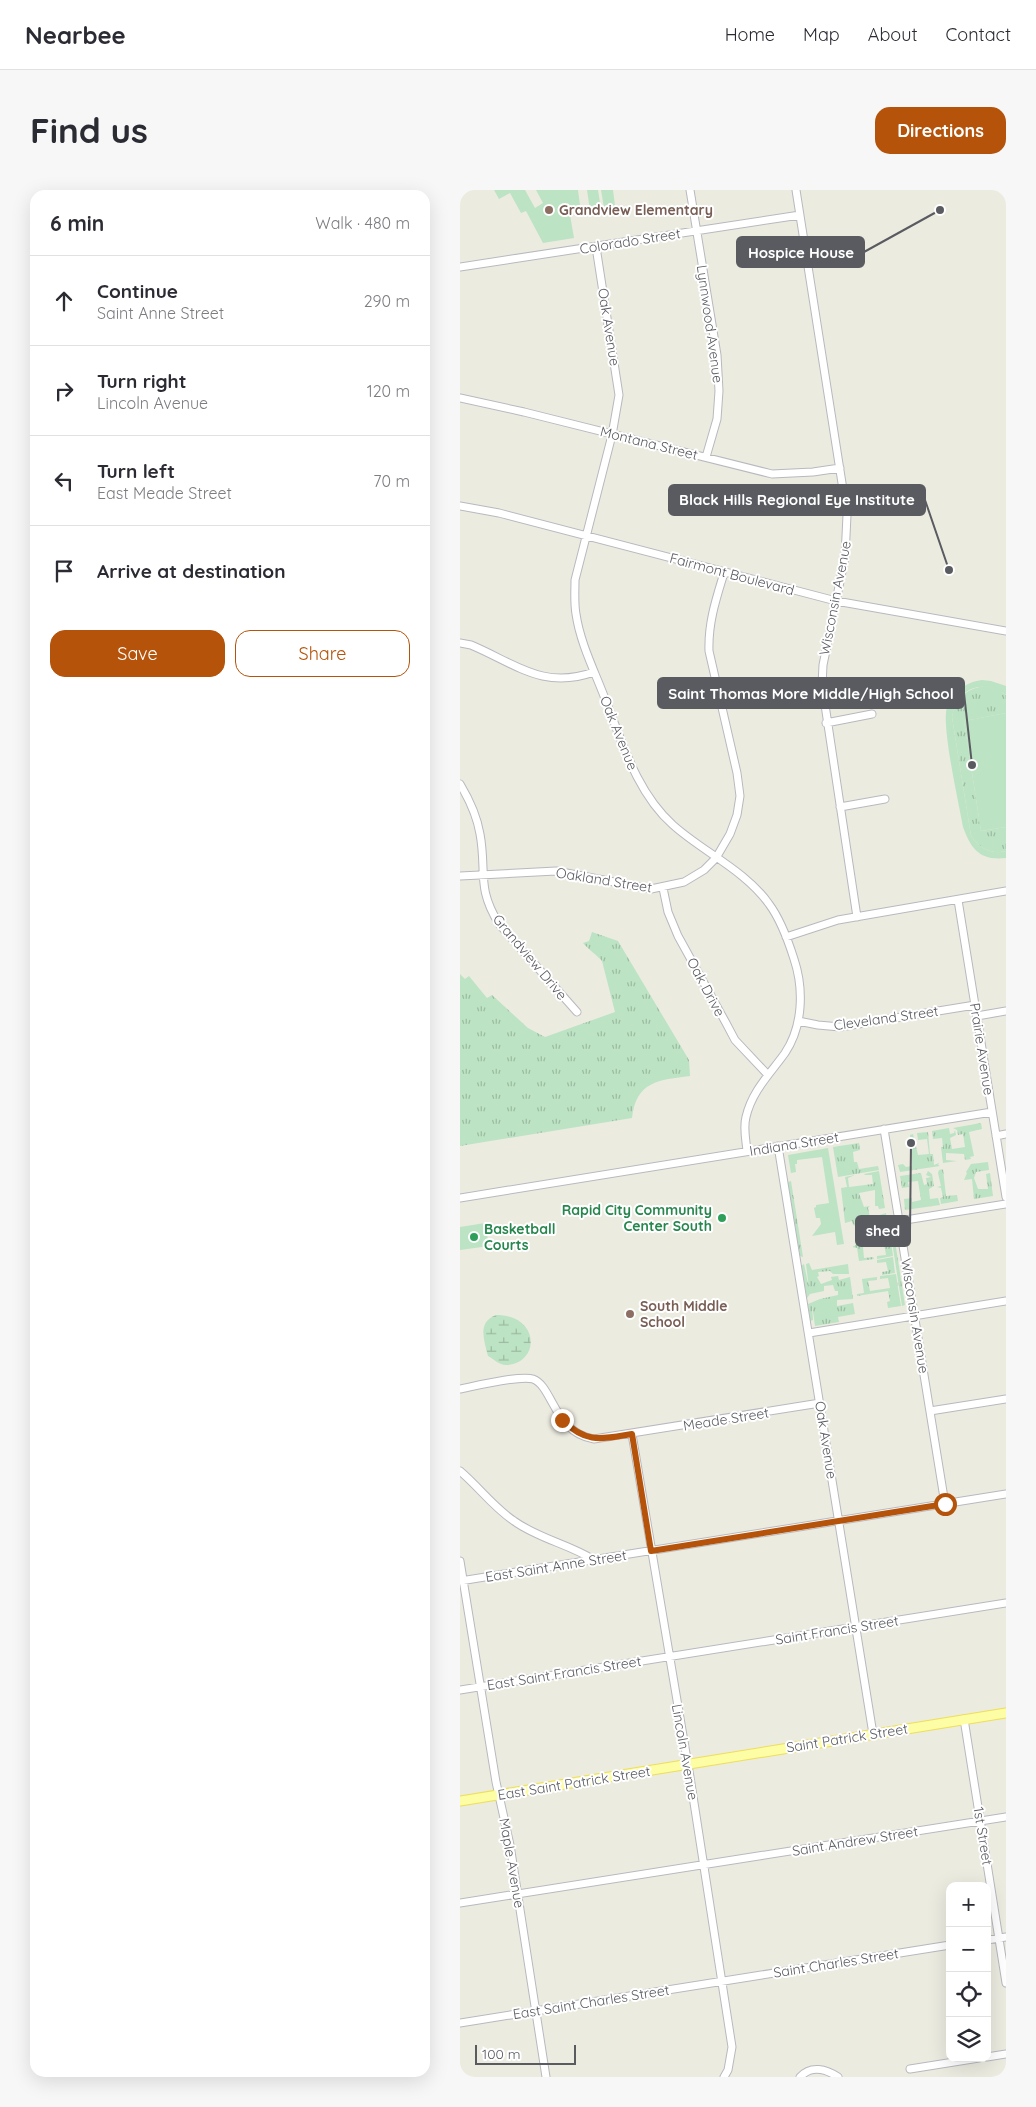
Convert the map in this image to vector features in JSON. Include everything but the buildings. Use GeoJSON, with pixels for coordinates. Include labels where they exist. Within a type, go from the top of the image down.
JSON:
{"type":"FeatureCollection","features":[{"type":"Feature","properties":{"kind":"main road","name":"Saint Patrick Street"},"geometry":{"type":"LineString","coordinates":[[688,1765],[1006,1713]]}},
{"type":"Feature","properties":{"kind":"main road","name":"East Saint Patrick Street"},"geometry":{"type":"LineString","coordinates":[[460,1802],[688,1765]]}},
{"type":"Feature","properties":{"kind":"street","name":"Lynnwood Avenue"},"geometry":{"type":"LineString","coordinates":[[690,190],[717,355],[719,391],[717,419],[706,457]]}},
{"type":"Feature","properties":{"kind":"street","name":"Wisconsin Avenue"},"geometry":{"type":"LineString","coordinates":[[796,190],[845,498],[847,535],[845,557],[822,671],[822,685],[826,723],[857,917]]}},
{"type":"Feature","properties":{"kind":"street","name":"Colorado Street"},"geometry":{"type":"LineString","coordinates":[[460,267],[800,215]]}},
{"type":"Feature","properties":{"kind":"street","name":"Oak Avenue"},"geometry":{"type":"LineString","coordinates":[[596,246],[618,386],[617,412],[575,580],[574,599],[579,627],[594,672],[628,757],[644,791],[674,826],[748,883],[765,899],[776,914],[786,936],[799,975],[800,1007],[794,1036],[785,1053],[755,1092],[746,1118],[747,1151]]}},
{"type":"Feature","properties":{"kind":"street","name":"Montana Street"},"geometry":{"type":"LineString","coordinates":[[460,398],[524,412],[772,474],[813,472],[840,468]]}},
{"type":"Feature","properties":{"kind":"street","name":"Fairmont Boulevard"},"geometry":{"type":"LineString","coordinates":[[460,506],[498,513],[836,601],[1006,631]]}},
{"type":"Feature","properties":{"kind":"street","name":"Oakland Street"},"geometry":{"type":"LineString","coordinates":[[460,876],[556,871],[571,872],[638,888],[662,888],[694,877],[716,858],[730,834],[737,815],[740,796],[737,774],[709,651],[708,633],[711,616],[724,573]]}},
{"type":"Feature","properties":{"kind":"street"},"geometry":{"type":"LineString","coordinates":[[460,643],[471,645],[533,674],[547,678],[579,677],[594,672]]}},
{"type":"Feature","properties":{"kind":"street"},"geometry":{"type":"LineString","coordinates":[[826,723],[872,714]]}},
{"type":"Feature","properties":{"kind":"street","name":"Grandview Drive"},"geometry":{"type":"LineString","coordinates":[[460,784],[478,824],[481,837],[482,874],[486,899],[499,924],[577,1012]]}},
{"type":"Feature","properties":{"kind":"street"},"geometry":{"type":"LineString","coordinates":[[840,807],[885,799]]}},
{"type":"Feature","properties":{"kind":"street","name":"Oak Drive"},"geometry":{"type":"LineString","coordinates":[[662,888],[668,912],[678,936],[735,1040],[768,1074]]}},
{"type":"Feature","properties":{"kind":"street"},"geometry":{"type":"LineString","coordinates":[[786,936],[819,924],[1006,892]]}},
{"type":"Feature","properties":{"kind":"street","name":"Prairie Avenue"},"geometry":{"type":"LineString","coordinates":[[958,900],[1006,1197]]}},
{"type":"Feature","properties":{"kind":"street","name":"Cleveland Street"},"geometry":{"type":"LineString","coordinates":[[798,1021],[840,1027],[975,1005]]}},
{"type":"Feature","properties":{"kind":"street"},"geometry":{"type":"LineString","coordinates":[[976,1016],[1006,1011]]}},
{"type":"Feature","properties":{"kind":"street","name":"Indiana Street"},"geometry":{"type":"LineString","coordinates":[[460,1198],[992,1112]]}},
{"type":"Feature","properties":{"kind":"street","name":"Wisconsin Avenue"},"geometry":{"type":"LineString","coordinates":[[884,1129],[945,1504]]}},
{"type":"Feature","properties":{"kind":"street"},"geometry":{"type":"LineString","coordinates":[[996,1136],[1006,1134]]}},
{"type":"Feature","properties":{"kind":"street","name":"Oak Avenue"},"geometry":{"type":"LineString","coordinates":[[778,1146],[873,1734]]}},
{"type":"Feature","properties":{"kind":"street"},"geometry":{"type":"LineString","coordinates":[[899,1221],[1006,1204]]}},
{"type":"Feature","properties":{"kind":"street"},"geometry":{"type":"LineString","coordinates":[[809,1334],[1006,1301]]}},
{"type":"Feature","properties":{"kind":"street","name":"Meade Street"},"geometry":{"type":"LineString","coordinates":[[460,1389],[530,1379],[542,1386],[557,1412],[572,1429],[580,1435],[594,1439],[820,1403]]}},
{"type":"Feature","properties":{"kind":"street"},"geometry":{"type":"LineString","coordinates":[[930,1411],[1006,1399]]}},
{"type":"Feature","properties":{"kind":"street","name":"Lincoln Avenue"},"geometry":{"type":"LineString","coordinates":[[632,1434],[723,1981],[732,2047],[728,2070],[724,2077]]}},
{"type":"Feature","properties":{"kind":"street"},"geometry":{"type":"LineString","coordinates":[[460,1471],[514,1521],[534,1533],[594,1560]]}},
{"type":"Feature","properties":{"kind":"street","name":"East Saint Anne Street"},"geometry":{"type":"LineString","coordinates":[[462,1581],[1006,1494]]}},
{"type":"Feature","properties":{"kind":"street","name":"Maple Avenue"},"geometry":{"type":"LineString","coordinates":[[460,1561],[496,1782],[500,1794],[518,1894],[546,2077]]}},
{"type":"Feature","properties":{"kind":"street","name":"Saint Francis Street"},"geometry":{"type":"LineString","coordinates":[[669,1656],[1006,1603]]}},
{"type":"Feature","properties":{"kind":"street","name":"East Saint Francis Street"},"geometry":{"type":"LineString","coordinates":[[460,1690],[669,1656]]}},
{"type":"Feature","properties":{"kind":"street","name":"1st Street"},"geometry":{"type":"LineString","coordinates":[[964,1719],[1003,1937],[1006,1983]]}},
{"type":"Feature","properties":{"kind":"street","name":"Saint Andrew Street"},"geometry":{"type":"LineString","coordinates":[[460,1903],[1006,1817]]}},
{"type":"Feature","properties":{"kind":"street","name":"Saint Charles Street"},"geometry":{"type":"LineString","coordinates":[[723,1981],[946,1947]]}},
{"type":"Feature","properties":{"kind":"street","name":"East Saint Charles Street"},"geometry":{"type":"LineString","coordinates":[[460,2022],[723,1981]]}},
{"type":"Feature","properties":{"kind":"street"},"geometry":{"type":"LineString","coordinates":[[991,2056],[1006,2054]]}},
{"type":"Feature","properties":{"kind":"street"},"geometry":{"type":"LineString","coordinates":[[910,2069],[953,2062]]}},
{"type":"Feature","properties":{"kind":"street"},"geometry":{"type":"LineString","coordinates":[[800,2077],[811,2070],[822,2069],[838,2077]]}},
{"type":"Feature","properties":{"kind":"green space"},"geometry":{"type":"Polygon","coordinates":[[[494,190],[525,190],[535,208],[543,203],[536,190],[578,190],[580,205],[569,209],[574,238],[543,243],[526,211],[521,213],[510,193],[499,199],[494,190]]]}},
{"type":"Feature","properties":{"kind":"green space"},"geometry":{"type":"Polygon","coordinates":[[[587,190],[598,190],[601,209],[590,210],[587,190]]]}},
{"type":"Feature","properties":{"kind":"green space"},"geometry":{"type":"Polygon","coordinates":[[[601,190],[613,190],[615,206],[604,208],[601,190]]]}},
{"type":"Feature","properties":{"kind":"green space"},"geometry":{"type":"Polygon","coordinates":[[[982,680],[1006,686],[1006,695],[988,687],[972,689],[959,699],[952,717],[971,836],[986,850],[995,852],[1006,851],[1006,858],[989,858],[978,852],[969,842],[963,827],[948,747],[946,717],[949,701],[961,688],[982,680]]]}},
{"type":"Feature","properties":{"kind":"green space"},"geometry":{"type":"Polygon","coordinates":[[[986,686],[993,687],[1006,695],[1006,713],[964,721],[981,831],[1006,827],[1006,851],[1001,852],[986,850],[971,836],[952,717],[956,704],[963,695],[973,689],[986,686]]]}},
{"type":"Feature","properties":{"kind":"green space"},"geometry":{"type":"Polygon","coordinates":[[[1006,713],[1006,827],[981,831],[964,721],[1006,713]]]}},
{"type":"Feature","properties":{"kind":"green space"},"geometry":{"type":"Polygon","coordinates":[[[592,932],[618,941],[689,1060],[690,1076],[659,1081],[644,1090],[638,1096],[632,1118],[460,1146],[460,974],[465,979],[469,976],[487,998],[492,995],[528,1028],[545,1037],[615,1012],[602,961],[583,943],[589,941],[592,932]]]}},
{"type":"Feature","properties":{"kind":"green space"},"geometry":{"type":"Polygon","coordinates":[[[981,1123],[982,1129],[969,1132],[974,1156],[970,1157],[971,1159],[965,1160],[964,1154],[946,1153],[946,1160],[957,1161],[943,1163],[942,1138],[933,1139],[932,1131],[949,1128],[950,1134],[954,1133],[955,1130],[956,1135],[950,1138],[952,1149],[965,1147],[963,1134],[958,1135],[957,1130],[953,1128],[981,1123]]]}},
{"type":"Feature","properties":{"kind":"green space"},"geometry":{"type":"Polygon","coordinates":[[[928,1132],[930,1154],[933,1154],[934,1165],[939,1163],[938,1165],[940,1166],[900,1172],[898,1165],[912,1166],[910,1135],[913,1134],[918,1155],[929,1154],[927,1139],[918,1140],[917,1133],[928,1132]]]}},
{"type":"Feature","properties":{"kind":"green space"},"geometry":{"type":"Polygon","coordinates":[[[859,1143],[860,1150],[853,1152],[854,1162],[857,1162],[859,1169],[878,1166],[879,1170],[838,1177],[833,1147],[859,1143]]]}},
{"type":"Feature","properties":{"kind":"green space"},"geometry":{"type":"Polygon","coordinates":[[[828,1148],[844,1244],[837,1245],[835,1232],[812,1236],[821,1224],[820,1218],[816,1218],[814,1208],[816,1205],[829,1203],[822,1157],[797,1160],[797,1164],[795,1164],[796,1172],[791,1173],[788,1155],[828,1148]]]}},
{"type":"Feature","properties":{"kind":"green space"},"geometry":{"type":"Polygon","coordinates":[[[988,1162],[989,1170],[976,1172],[974,1178],[978,1189],[988,1189],[986,1174],[990,1173],[993,1196],[974,1199],[972,1179],[964,1180],[966,1172],[971,1164],[988,1162]]]}},
{"type":"Feature","properties":{"kind":"green space"},"geometry":{"type":"Polygon","coordinates":[[[943,1169],[946,1196],[957,1195],[958,1201],[941,1204],[940,1198],[943,1197],[941,1188],[937,1187],[941,1186],[939,1170],[943,1169]]]}},
{"type":"Feature","properties":{"kind":"green space"},"geometry":{"type":"Polygon","coordinates":[[[879,1171],[885,1208],[879,1209],[878,1206],[875,1206],[875,1190],[859,1193],[864,1207],[870,1206],[868,1208],[870,1218],[886,1213],[889,1234],[884,1235],[881,1231],[871,1232],[869,1224],[858,1227],[853,1225],[852,1221],[845,1223],[841,1188],[847,1187],[845,1177],[855,1175],[848,1178],[849,1187],[873,1184],[872,1175],[864,1174],[879,1171]]]}},
{"type":"Feature","properties":{"kind":"green space"},"geometry":{"type":"Polygon","coordinates":[[[928,1171],[932,1174],[934,1186],[929,1189],[930,1199],[938,1198],[940,1205],[905,1210],[904,1199],[912,1198],[912,1202],[921,1200],[918,1181],[908,1182],[909,1187],[902,1188],[900,1176],[921,1173],[924,1185],[927,1184],[926,1178],[931,1177],[926,1175],[928,1171]]]}},
{"type":"Feature","properties":{"kind":"green space"},"geometry":{"type":"Polygon","coordinates":[[[791,1181],[803,1257],[800,1256],[788,1182],[791,1181]]]}},
{"type":"Feature","properties":{"kind":"green space","name":"Basketball Courts"},"geometry":{"type":"Polygon","coordinates":[[[485,1223],[489,1246],[460,1250],[460,1227],[485,1223]]]}},
{"type":"Feature","properties":{"kind":"green space"},"geometry":{"type":"Polygon","coordinates":[[[891,1235],[894,1235],[905,1305],[902,1306],[891,1235]]]}},
{"type":"Feature","properties":{"kind":"green space"},"geometry":{"type":"Polygon","coordinates":[[[890,1236],[893,1256],[877,1259],[877,1256],[886,1255],[884,1244],[863,1247],[864,1258],[873,1257],[874,1259],[859,1261],[857,1248],[853,1247],[861,1240],[871,1243],[890,1236]]]}},
{"type":"Feature","properties":{"kind":"green space"},"geometry":{"type":"Polygon","coordinates":[[[893,1257],[895,1273],[882,1275],[882,1272],[888,1271],[886,1262],[877,1263],[877,1260],[893,1257]]]}},
{"type":"Feature","properties":{"kind":"green space"},"geometry":{"type":"Polygon","coordinates":[[[809,1263],[812,1270],[848,1264],[849,1274],[833,1274],[830,1271],[818,1272],[819,1276],[817,1277],[821,1284],[832,1280],[831,1277],[838,1276],[839,1280],[850,1277],[853,1299],[837,1300],[837,1306],[853,1303],[855,1314],[838,1317],[839,1322],[815,1326],[812,1304],[813,1320],[810,1321],[808,1304],[838,1295],[838,1291],[835,1291],[833,1285],[824,1286],[824,1291],[810,1294],[807,1298],[801,1266],[804,1264],[809,1288],[806,1264],[809,1263]]]}},
{"type":"Feature","properties":{"kind":"green space"},"geometry":{"type":"Polygon","coordinates":[[[896,1274],[898,1288],[864,1293],[862,1279],[877,1277],[877,1280],[868,1281],[870,1291],[890,1288],[888,1278],[880,1279],[880,1276],[896,1274]]]}},
{"type":"Feature","properties":{"kind":"green space"},"geometry":{"type":"Polygon","coordinates":[[[898,1288],[901,1306],[888,1308],[887,1302],[890,1301],[888,1291],[857,1296],[857,1294],[898,1288]]]}},
{"type":"Feature","properties":{"kind":"green space"},"geometry":{"type":"Polygon","coordinates":[[[496,1315],[511,1317],[521,1323],[528,1331],[531,1340],[530,1349],[525,1357],[517,1363],[503,1365],[488,1356],[483,1332],[486,1322],[496,1315]]]}},
{"type":"Feature","properties":{"kind":"place","name":"Grandview Elementary"},"geometry":{"type":"Point","coordinates":[549,210]}},
{"type":"Feature","properties":{"kind":"place","name":"Hospice House"},"geometry":{"type":"Point","coordinates":[940,210]}},
{"type":"Feature","properties":{"kind":"place","name":"Black Hills Regional Eye Institute"},"geometry":{"type":"Point","coordinates":[949,570]}},
{"type":"Feature","properties":{"kind":"place","name":"Saint Thomas More Middle/High School"},"geometry":{"type":"Point","coordinates":[972,765]}},
{"type":"Feature","properties":{"kind":"place","name":"shed"},"geometry":{"type":"Point","coordinates":[911,1143]}},
{"type":"Feature","properties":{"kind":"place","name":"Rapid City Community Center South"},"geometry":{"type":"Point","coordinates":[722,1218]}},
{"type":"Feature","properties":{"kind":"place","name":"Basketball Courts"},"geometry":{"type":"Point","coordinates":[474,1237]}},
{"type":"Feature","properties":{"kind":"place","name":"South Middle School"},"geometry":{"type":"Point","coordinates":[630,1314]}},
{"type":"Feature","properties":{"kind":"route"},"geometry":{"type":"LineString","coordinates":[[562,1420],[580,1435],[587,1438],[594,1439],[632,1434],[651,1551],[945,1504]]}}]}
